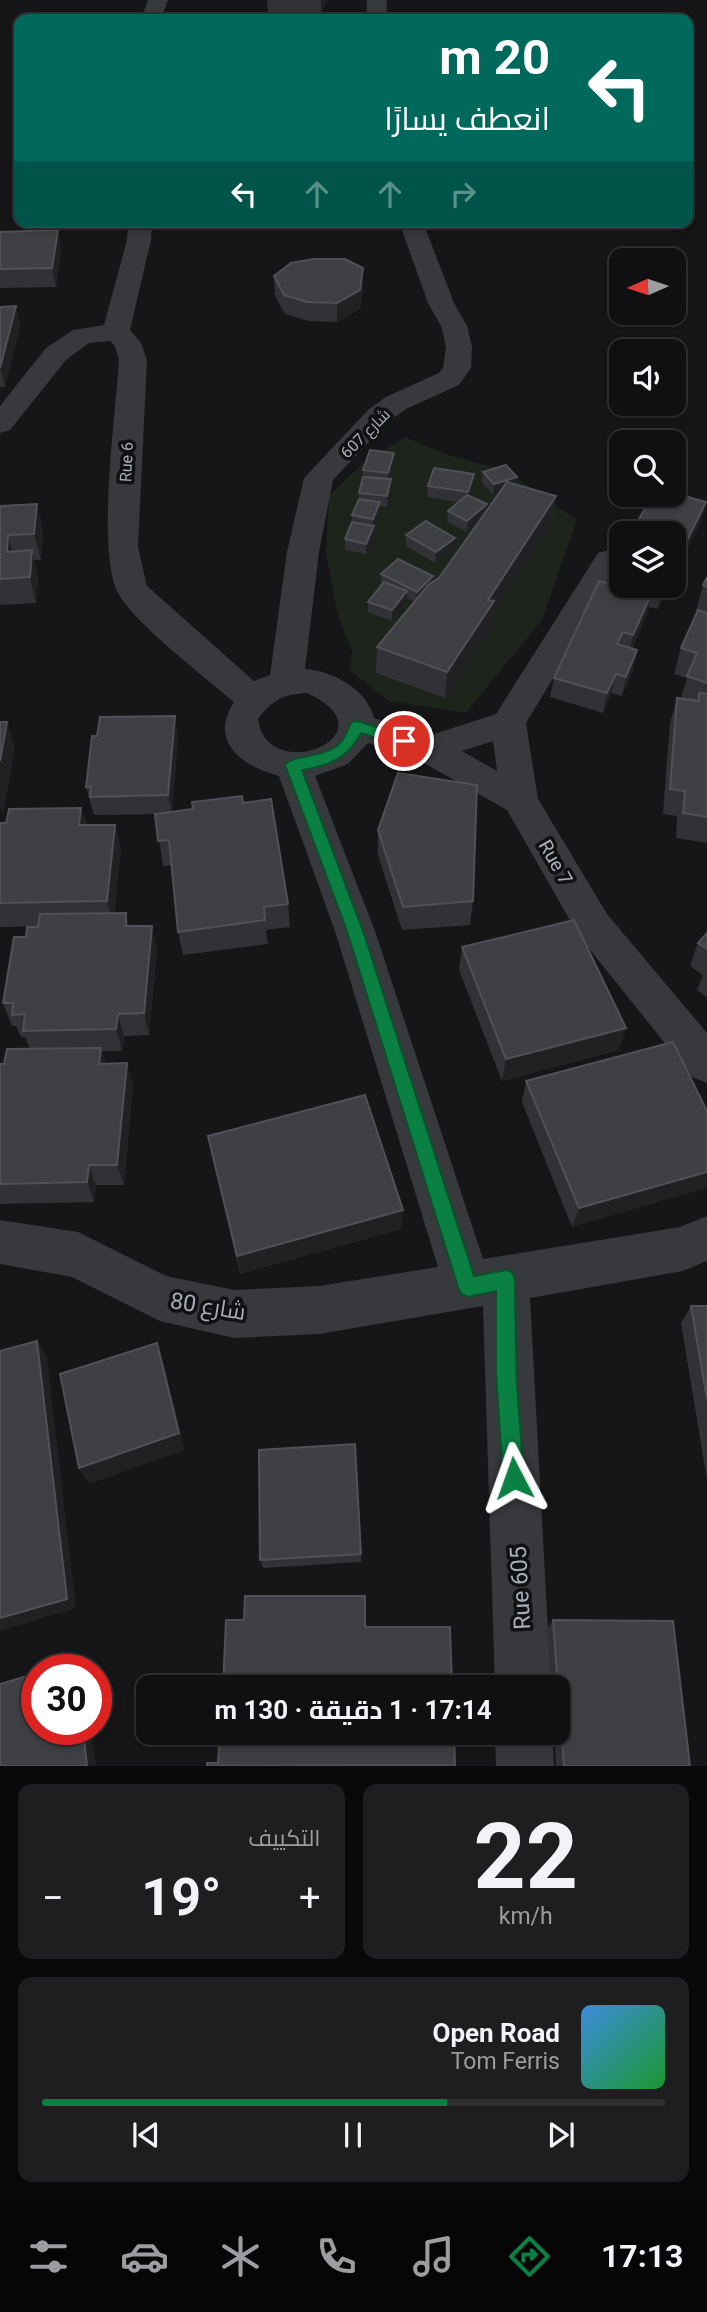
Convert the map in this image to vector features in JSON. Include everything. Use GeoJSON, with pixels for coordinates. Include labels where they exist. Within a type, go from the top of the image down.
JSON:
{"type":"FeatureCollection","features":[{"type":"Feature","properties":{"kind":"street"},"geometry":{"type":"LineString","coordinates":[[0,424],[56,354],[82,336],[116,332],[140,228]]}},
{"type":"Feature","properties":{"kind":"street","name":"شارع 607"},"geometry":{"type":"LineString","coordinates":[[286,682],[303,552],[319,478],[379,415],[396,403],[449,379],[457,368],[459,346],[454,326],[441,303],[413,228]]}},
{"type":"Feature","properties":{"kind":"street","name":"Rue 6"},"geometry":{"type":"LineString","coordinates":[[116,332],[128,343],[133,360],[122,547],[132,590],[156,615],[198,648],[252,699]]}},
{"type":"Feature","properties":{"kind":"street"},"geometry":{"type":"LineString","coordinates":[[428,749],[508,723],[609,560]]}},
{"type":"Feature","properties":{"kind":"street"},"geometry":{"type":"LineString","coordinates":[[308,681],[328,686],[345,696],[355,710],[357,726],[346,747],[323,761],[293,765],[265,758],[246,741],[241,719],[252,699],[267,688],[286,682],[308,681]]}},
{"type":"Feature","properties":{"kind":"street"},"geometry":{"type":"LineString","coordinates":[[508,723],[520,800]]}},
{"type":"Feature","properties":{"kind":"street"},"geometry":{"type":"LineString","coordinates":[[357,726],[428,749],[520,800]]}},
{"type":"Feature","properties":{"kind":"street","name":"Rue 605"},"geometry":{"type":"LineString","coordinates":[[293,765],[487,1283],[506,1373],[523,1609],[523,1675]]}},
{"type":"Feature","properties":{"kind":"street","name":"Rue 7"},"geometry":{"type":"LineString","coordinates":[[520,800],[593,925],[707,1064]]}},
{"type":"Feature","properties":{"kind":"street","name":"شارع 80"},"geometry":{"type":"LineString","coordinates":[[0,1242],[78,1255],[160,1298],[233,1314],[319,1310],[683,1249],[707,1238]]}},
{"type":"Feature","properties":{"kind":"street"},"geometry":{"type":"LineString","coordinates":[[524,1745],[525,1766]]}},
{"type":"Feature","properties":{"kind":"shaded area"},"geometry":{"type":"Polygon","coordinates":[[[405,437],[445,454],[507,471],[577,520],[542,620],[466,713],[389,701],[349,670],[353,654],[337,612],[326,552],[329,496],[361,465],[405,437]]]}},
{"type":"Feature","properties":{"kind":"building"},"geometry":{"type":"Polygon","coordinates":[[[58,230],[52,268],[0,269],[0,232],[58,230]]]}},
{"type":"Feature","properties":{"kind":"building"},"geometry":{"type":"Polygon","coordinates":[[[314,259],[345,259],[363,268],[360,290],[337,303],[307,302],[284,295],[274,276],[291,263],[314,259]]]}},
{"type":"Feature","properties":{"kind":"building"},"geometry":{"type":"Polygon","coordinates":[[[16,306],[0,368],[0,307],[16,306]]]}},
{"type":"Feature","properties":{"kind":"building"},"geometry":{"type":"Polygon","coordinates":[[[370,450],[394,453],[388,473],[363,470],[370,450]]]}},
{"type":"Feature","properties":{"kind":"building"},"geometry":{"type":"Polygon","coordinates":[[[506,465],[517,477],[494,484],[483,472],[506,465]]]}},
{"type":"Feature","properties":{"kind":"building"},"geometry":{"type":"Polygon","coordinates":[[[434,468],[474,474],[468,492],[428,486],[434,468]]]}},
{"type":"Feature","properties":{"kind":"building"},"geometry":{"type":"Polygon","coordinates":[[[363,477],[391,479],[387,496],[359,493],[363,477]]]}},
{"type":"Feature","properties":{"kind":"building"},"geometry":{"type":"Polygon","coordinates":[[[507,482],[556,496],[488,600],[494,601],[447,672],[377,647],[429,584],[439,578],[507,482]]]}},
{"type":"Feature","properties":{"kind":"building"},"geometry":{"type":"Polygon","coordinates":[[[467,495],[487,504],[467,521],[448,511],[467,495]]]}},
{"type":"Feature","properties":{"kind":"building"},"geometry":{"type":"Polygon","coordinates":[[[686,496],[706,502],[686,543],[686,521],[638,521],[646,507],[686,507],[686,496]]]}},
{"type":"Feature","properties":{"kind":"building"},"geometry":{"type":"Polygon","coordinates":[[[359,499],[380,502],[373,519],[352,515],[359,499]]]}},
{"type":"Feature","properties":{"kind":"building"},"geometry":{"type":"Polygon","coordinates":[[[37,504],[34,534],[8,535],[7,552],[32,550],[30,577],[0,579],[0,506],[37,504]]]}},
{"type":"Feature","properties":{"kind":"building"},"geometry":{"type":"Polygon","coordinates":[[[426,521],[455,538],[436,552],[406,535],[426,521]]]}},
{"type":"Feature","properties":{"kind":"building"},"geometry":{"type":"Polygon","coordinates":[[[352,522],[374,526],[366,544],[345,539],[352,522]]]}},
{"type":"Feature","properties":{"kind":"building"},"geometry":{"type":"Polygon","coordinates":[[[398,559],[433,576],[417,592],[381,574],[398,559]]]}},
{"type":"Feature","properties":{"kind":"building"},"geometry":{"type":"Polygon","coordinates":[[[599,581],[609,584],[609,598],[650,598],[633,635],[623,632],[617,644],[637,650],[626,677],[616,674],[607,693],[554,678],[599,581]]]}},
{"type":"Feature","properties":{"kind":"building"},"geometry":{"type":"Polygon","coordinates":[[[384,582],[407,591],[392,610],[368,602],[384,582]]]}},
{"type":"Feature","properties":{"kind":"building"},"geometry":{"type":"Polygon","coordinates":[[[698,610],[707,613],[707,683],[687,676],[697,653],[681,648],[698,610]]]}},
{"type":"Feature","properties":{"kind":"building"},"geometry":{"type":"Polygon","coordinates":[[[699,693],[707,694],[707,817],[683,813],[685,791],[670,789],[677,698],[699,701],[699,693]]]}},
{"type":"Feature","properties":{"kind":"building"},"geometry":{"type":"Polygon","coordinates":[[[175,716],[168,795],[90,797],[91,786],[86,787],[92,736],[97,736],[100,717],[175,716]]]}},
{"type":"Feature","properties":{"kind":"building"},"geometry":{"type":"Polygon","coordinates":[[[0,722],[7,722],[0,761],[0,722]]]}},
{"type":"Feature","properties":{"kind":"building"},"geometry":{"type":"Polygon","coordinates":[[[398,773],[477,785],[473,901],[403,907],[378,830],[398,773]]]}},
{"type":"Feature","properties":{"kind":"building"},"geometry":{"type":"Polygon","coordinates":[[[242,796],[243,803],[271,799],[288,904],[264,907],[265,920],[178,932],[169,840],[158,841],[155,814],[193,809],[192,802],[242,796]]]}},
{"type":"Feature","properties":{"kind":"building"},"geometry":{"type":"Polygon","coordinates":[[[81,808],[79,825],[115,825],[107,901],[0,903],[0,823],[6,823],[9,809],[81,808]]]}},
{"type":"Feature","properties":{"kind":"building"},"geometry":{"type":"Polygon","coordinates":[[[126,913],[126,926],[152,926],[144,1013],[118,1014],[116,1029],[23,1031],[25,1014],[12,1015],[13,1003],[3,1003],[14,937],[26,937],[27,927],[38,927],[40,914],[126,913]]]}},
{"type":"Feature","properties":{"kind":"building"},"geometry":{"type":"Polygon","coordinates":[[[574,920],[626,1028],[506,1059],[462,947],[574,920]]]}},
{"type":"Feature","properties":{"kind":"building"},"geometry":{"type":"Polygon","coordinates":[[[707,933],[707,949],[698,943],[707,933]]]}},
{"type":"Feature","properties":{"kind":"building"},"geometry":{"type":"Polygon","coordinates":[[[673,1042],[707,1111],[707,1172],[579,1208],[526,1081],[673,1042]]]}},
{"type":"Feature","properties":{"kind":"building"},"geometry":{"type":"Polygon","coordinates":[[[101,1048],[99,1064],[127,1063],[117,1165],[89,1165],[87,1182],[0,1184],[0,1064],[4,1064],[7,1049],[101,1048]]]}},
{"type":"Feature","properties":{"kind":"building"},"geometry":{"type":"Polygon","coordinates":[[[365,1095],[403,1210],[237,1256],[208,1136],[365,1095]]]}},
{"type":"Feature","properties":{"kind":"building"},"geometry":{"type":"Polygon","coordinates":[[[691,1306],[707,1306],[707,1399],[691,1306]]]}},
{"type":"Feature","properties":{"kind":"building"},"geometry":{"type":"Polygon","coordinates":[[[37,1341],[67,1599],[0,1618],[0,1351],[37,1341]]]}},
{"type":"Feature","properties":{"kind":"building"},"geometry":{"type":"Polygon","coordinates":[[[157,1343],[179,1433],[79,1468],[60,1374],[157,1343]]]}},
{"type":"Feature","properties":{"kind":"building"},"geometry":{"type":"Polygon","coordinates":[[[355,1444],[361,1554],[260,1560],[259,1450],[355,1444]]]}},
{"type":"Feature","properties":{"kind":"building"},"geometry":{"type":"Polygon","coordinates":[[[245,1596],[365,1596],[365,1627],[450,1627],[452,1675],[224,1675],[226,1620],[244,1620],[245,1596]]]}},
{"type":"Feature","properties":{"kind":"building"},"geometry":{"type":"Polygon","coordinates":[[[553,1620],[673,1621],[690,1766],[564,1766],[562,1745],[570,1745],[570,1675],[557,1675],[553,1620]]]}},
{"type":"Feature","properties":{"kind":"building"},"geometry":{"type":"Polygon","coordinates":[[[21,1678],[21,1745],[85,1745],[87,1766],[0,1766],[0,1684],[21,1678]]]}},
{"type":"Feature","properties":{"kind":"building"},"geometry":{"type":"Polygon","coordinates":[[[219,1745],[454,1745],[455,1765],[207,1766],[207,1763],[218,1763],[219,1745]]]}},
{"type":"Feature","properties":{"kind":"route"},"geometry":{"type":"LineString","coordinates":[[404,741],[357,726],[346,747],[323,761],[293,765],[355,931],[468,1287],[506,1279],[506,1373],[514,1478]]}}]}
